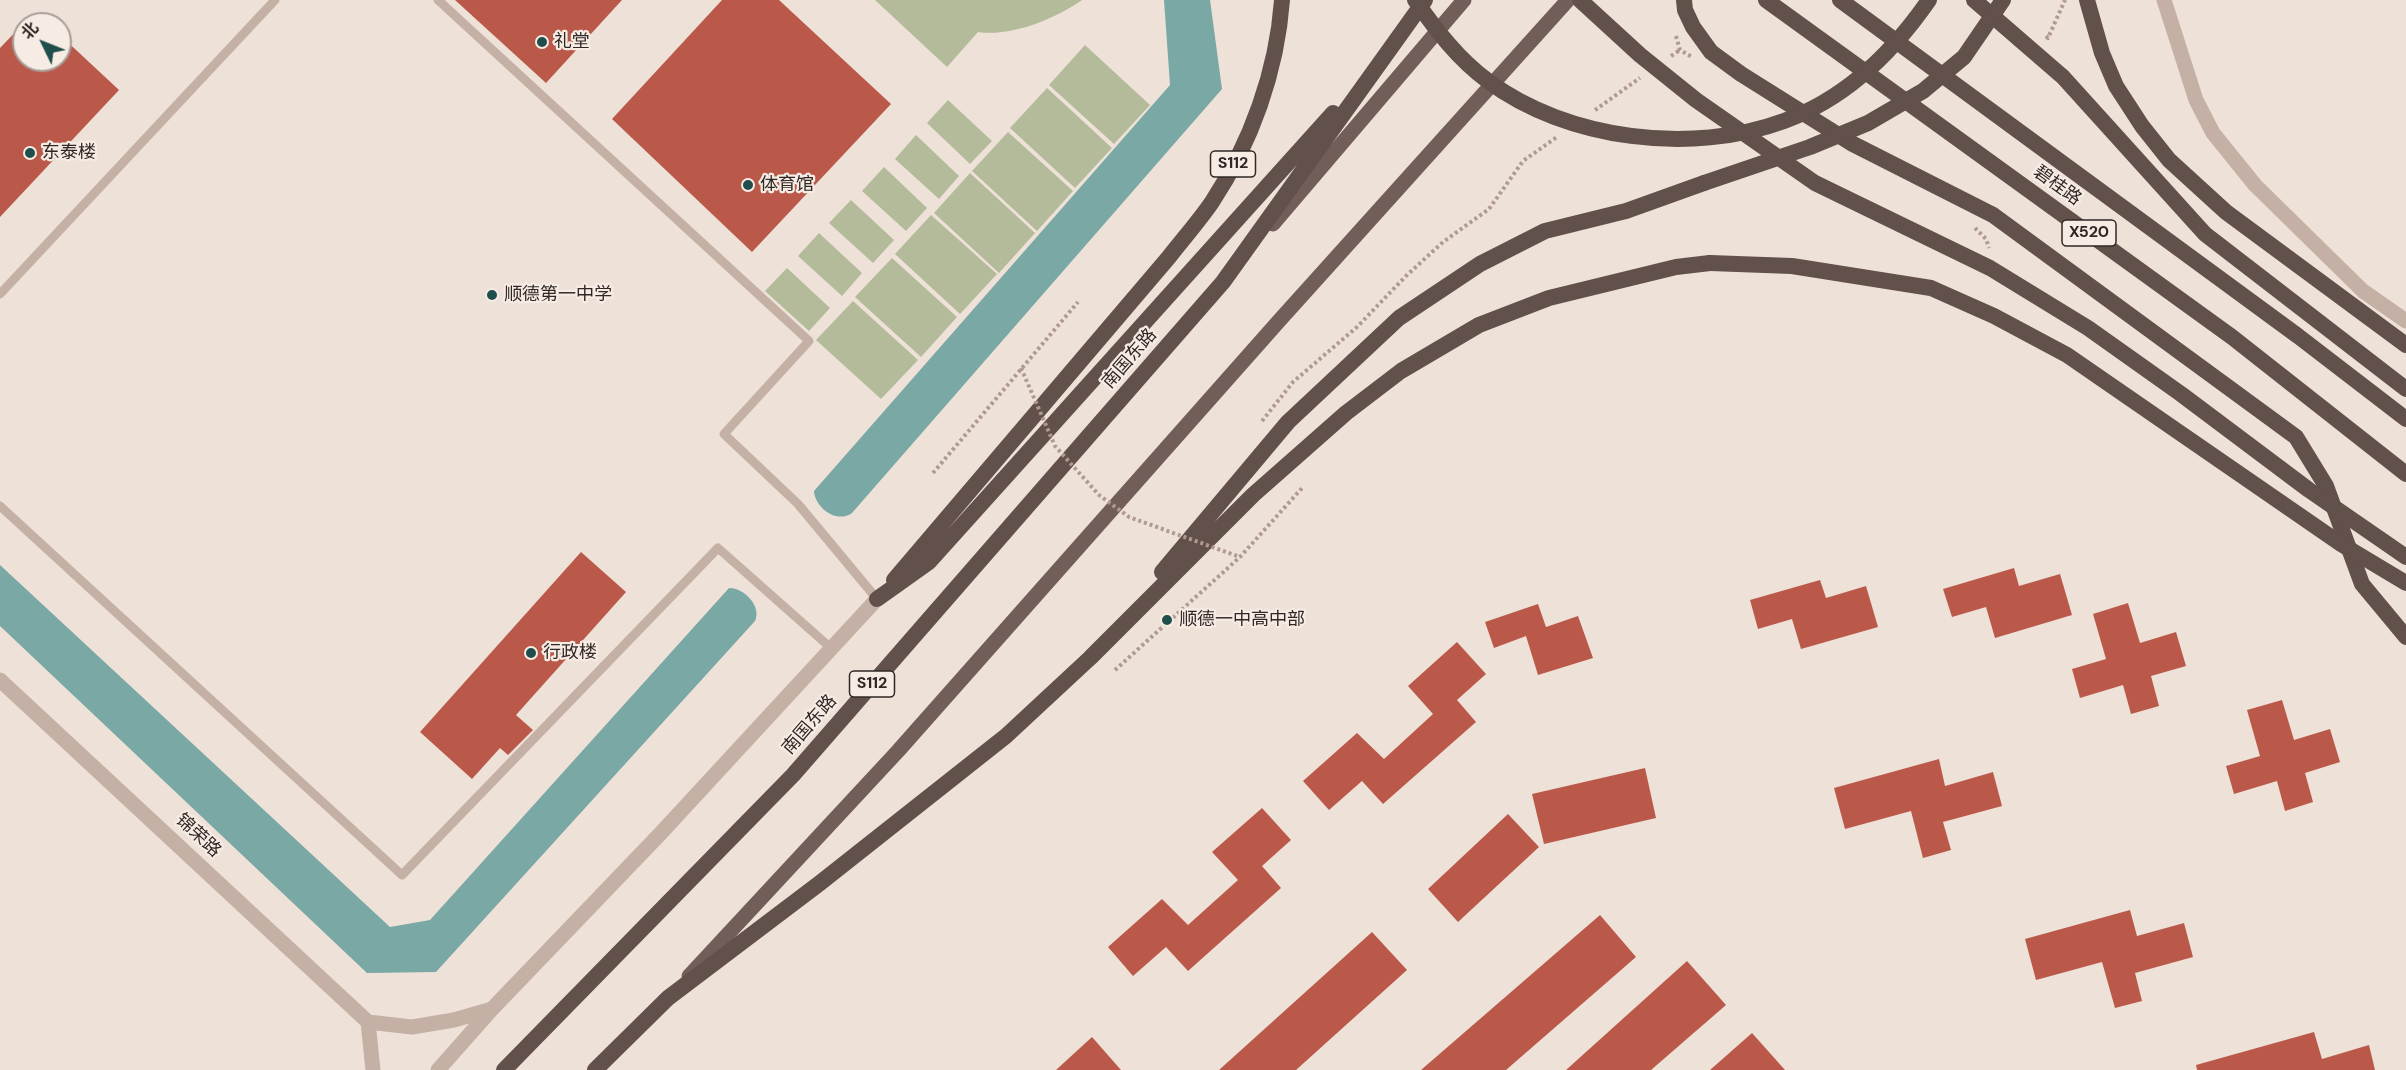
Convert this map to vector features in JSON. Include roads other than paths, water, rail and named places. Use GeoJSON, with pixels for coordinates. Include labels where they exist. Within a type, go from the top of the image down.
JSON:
{"type":"FeatureCollection","features":[{"type":"Feature","properties":{"kind":"highway","name":"S112"},"geometry":{"type":"LineString","coordinates":[[877,600],[1212,202],[1246,140],[1266,84],[1275,52],[1282,0]]}},
{"type":"Feature","properties":{"kind":"highway"},"geometry":{"type":"LineString","coordinates":[[1415,0],[1436,30],[1461,58],[1488,81],[1526,104],[1561,120],[1593,130],[1632,136],[1682,139],[1732,134],[1784,121],[1827,100],[1888,52],[1929,0]]}},
{"type":"Feature","properties":{"kind":"highway"},"geometry":{"type":"LineString","coordinates":[[877,600],[929,562],[1389,51],[1425,0]]}},
{"type":"Feature","properties":{"kind":"highway"},"geometry":{"type":"LineString","coordinates":[[1580,0],[1640,55],[1696,100],[1815,183],[1990,268],[2088,328],[2309,490],[2406,557]]}},
{"type":"Feature","properties":{"kind":"highway"},"geometry":{"type":"LineString","coordinates":[[1684,0],[1685,10],[1693,27],[1711,52],[1741,74],[1851,143],[1993,215],[2296,437],[2326,486],[2362,584],[2406,637]]}},
{"type":"Feature","properties":{"kind":"highway","name":"碧桂路"},"geometry":{"type":"LineString","coordinates":[[1766,0],[2232,337],[2406,474]]}},
{"type":"Feature","properties":{"kind":"highway","name":"X520"},"geometry":{"type":"LineString","coordinates":[[1840,0],[2298,336],[2406,419]]}},
{"type":"Feature","properties":{"kind":"highway"},"geometry":{"type":"LineString","coordinates":[[1974,0],[2063,77],[2205,234],[2406,389]]}},
{"type":"Feature","properties":{"kind":"highway"},"geometry":{"type":"LineString","coordinates":[[1090,658],[1288,422],[1399,318],[1480,264],[1545,231],[1626,210],[1810,147],[1868,123],[1923,91],[1964,57],[2003,0]]}},
{"type":"Feature","properties":{"kind":"highway"},"geometry":{"type":"LineString","coordinates":[[2087,0],[2102,53],[2116,86],[2142,126],[2169,160],[2226,212],[2406,345]]}},
{"type":"Feature","properties":{"kind":"highway","name":"南国东路"},"geometry":{"type":"LineString","coordinates":[[504,1070],[793,775],[1223,282],[1389,51]]}},
{"type":"Feature","properties":{"kind":"highway"},"geometry":{"type":"LineString","coordinates":[[595,1070],[668,998],[945,786],[1006,736],[1090,658],[1253,495],[1346,414],[1401,371],[1479,325],[1549,298],[1665,269],[1710,263],[1792,266],[1931,288],[1994,316],[2067,355],[2340,544],[2406,582]]}},
{"type":"Feature","properties":{"kind":"highway"},"geometry":{"type":"LineString","coordinates":[[2350,377],[2406,410]]}},
{"type":"Feature","properties":{"kind":"main road"},"geometry":{"type":"LineString","coordinates":[[1223,282],[1464,0]]}},
{"type":"Feature","properties":{"kind":"main road"},"geometry":{"type":"LineString","coordinates":[[668,998],[898,751],[1278,322],[1568,0]]}},
{"type":"Feature","properties":{"kind":"street"},"geometry":{"type":"LineString","coordinates":[[2164,0],[2196,100],[2213,133],[2271,202],[2363,291],[2406,321]]}},
{"type":"Feature","properties":{"kind":"street","name":"南国东路"},"geometry":{"type":"LineString","coordinates":[[438,1070],[492,1009],[660,834],[877,600]]}},
{"type":"Feature","properties":{"kind":"street","name":"锦荣路"},"geometry":{"type":"LineString","coordinates":[[0,680],[368,1022]]}},
{"type":"Feature","properties":{"kind":"street"},"geometry":{"type":"LineString","coordinates":[[373,1070],[368,1022],[412,1027],[454,1020],[492,1009]]}},
{"type":"Feature","properties":{"kind":"lane"},"geometry":{"type":"LineString","coordinates":[[0,294],[275,0]]}},
{"type":"Feature","properties":{"kind":"lane"},"geometry":{"type":"LineString","coordinates":[[438,0],[809,341],[724,434],[798,504],[877,600]]}},
{"type":"Feature","properties":{"kind":"lane"},"geometry":{"type":"LineString","coordinates":[[0,506],[402,875],[718,548],[832,649]]}},
{"type":"Feature","properties":{"kind":"water"},"geometry":{"type":"Polygon","coordinates":[[[1164,0],[1210,0],[1222,89],[852,513],[840,517],[828,512],[818,503],[814,491],[1170,85],[1164,0]]]}},
{"type":"Feature","properties":{"kind":"water"},"geometry":{"type":"Polygon","coordinates":[[[0,565],[390,927],[430,920],[729,588],[741,591],[751,599],[757,616],[755,621],[436,972],[367,973],[0,626],[0,565]]]}},
{"type":"Feature","properties":{"kind":"place","name":"礼堂"},"geometry":{"type":"Point","coordinates":[542,42]}},
{"type":"Feature","properties":{"kind":"place","name":"东泰楼"},"geometry":{"type":"Point","coordinates":[30,153]}},
{"type":"Feature","properties":{"kind":"place","name":"体育馆"},"geometry":{"type":"Point","coordinates":[748,185]}},
{"type":"Feature","properties":{"kind":"place","name":"顺德第一中学"},"geometry":{"type":"Point","coordinates":[492,295]}},
{"type":"Feature","properties":{"kind":"place","name":"顺德一中高中部"},"geometry":{"type":"Point","coordinates":[1167,620]}},
{"type":"Feature","properties":{"kind":"place","name":"行政楼"},"geometry":{"type":"Point","coordinates":[531,653]}}]}
